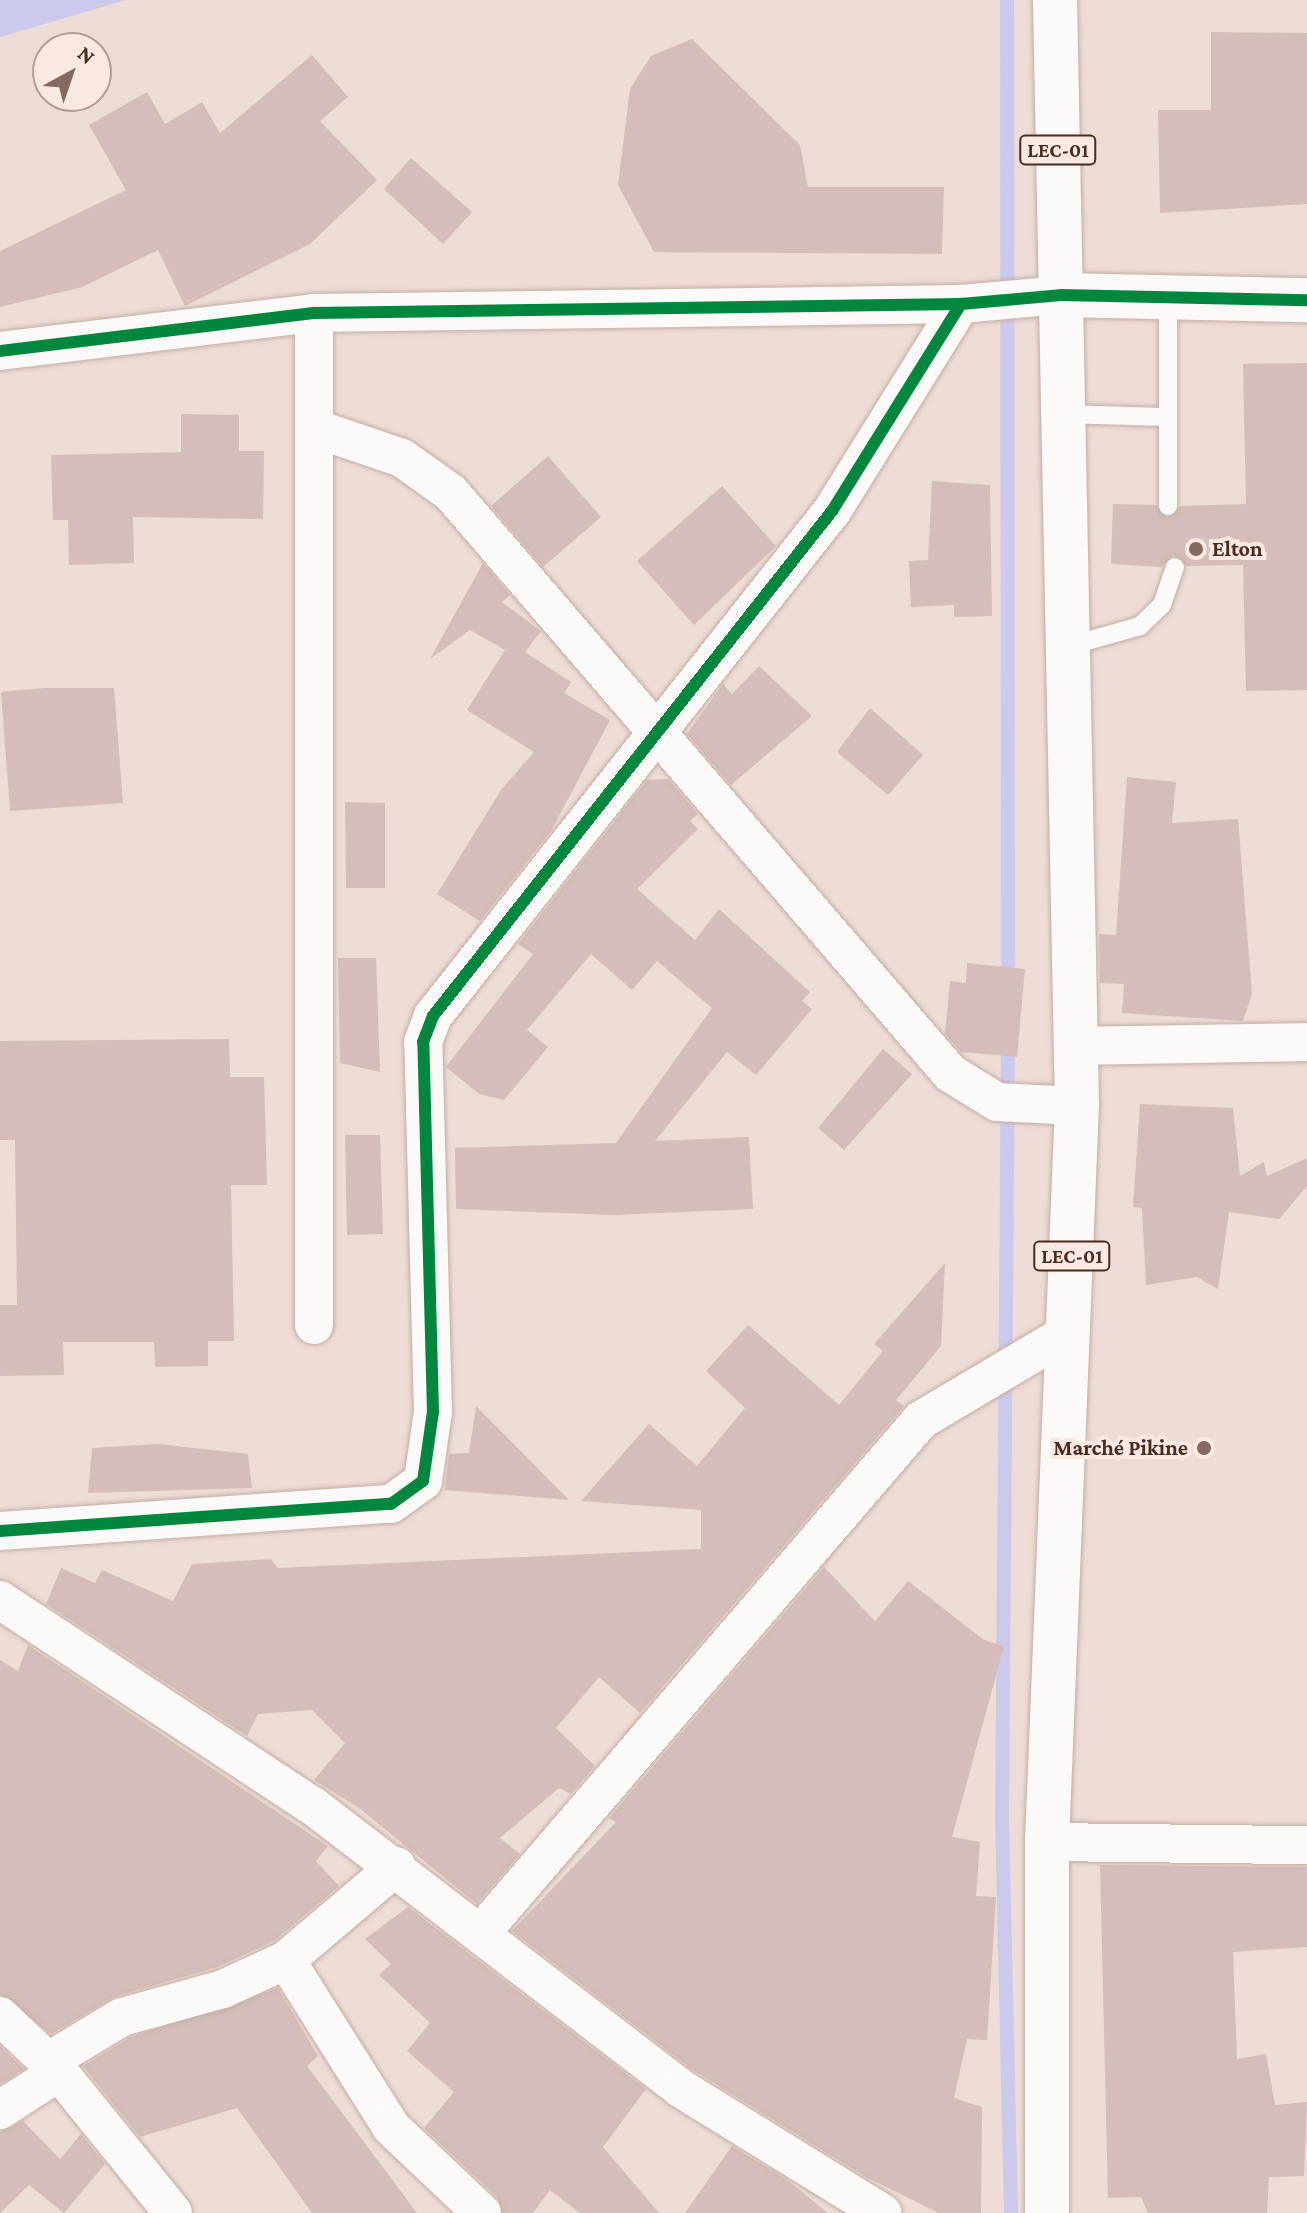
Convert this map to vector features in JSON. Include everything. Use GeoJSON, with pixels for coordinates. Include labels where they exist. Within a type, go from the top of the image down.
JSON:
{"type":"FeatureCollection","features":[{"type":"Feature","properties":{"kind":"main road","name":"LEC-01"},"geometry":{"type":"LineString","coordinates":[[1047,2213],[1047,1842],[1077,1106],[1055,0]]}},
{"type":"Feature","properties":{"kind":"main road"},"geometry":{"type":"LineString","coordinates":[[1061,295],[1168,300],[1307,300]]}},
{"type":"Feature","properties":{"kind":"street"},"geometry":{"type":"LineString","coordinates":[[0,351],[314,313],[961,304],[1061,295]]}},
{"type":"Feature","properties":{"kind":"street"},"geometry":{"type":"LineString","coordinates":[[0,1531],[391,1504],[423,1481],[433,1412],[423,1042],[433,1016],[653,729],[832,511],[961,304]]}},
{"type":"Feature","properties":{"kind":"street"},"geometry":{"type":"LineString","coordinates":[[314,313],[314,1325]]}},
{"type":"Feature","properties":{"kind":"street"},"geometry":{"type":"LineString","coordinates":[[314,428],[402,458],[451,493],[950,1073],[997,1102],[1077,1106]]}},
{"type":"Feature","properties":{"kind":"street"},"geometry":{"type":"LineString","coordinates":[[1077,1046],[1307,1042]]}},
{"type":"Feature","properties":{"kind":"street"},"geometry":{"type":"LineString","coordinates":[[480,1934],[921,1420],[1069,1332]]}},
{"type":"Feature","properties":{"kind":"street"},"geometry":{"type":"LineString","coordinates":[[0,1600],[397,1866],[680,2088],[882,2213]]}},
{"type":"Feature","properties":{"kind":"street"},"geometry":{"type":"LineString","coordinates":[[1047,1842],[1307,1845]]}},
{"type":"Feature","properties":{"kind":"street"},"geometry":{"type":"LineString","coordinates":[[0,2110],[122,2017],[223,1989],[286,1960],[397,1866]]}},
{"type":"Feature","properties":{"kind":"street"},"geometry":{"type":"LineString","coordinates":[[286,1960],[391,2127],[482,2213]]}},
{"type":"Feature","properties":{"kind":"street"},"geometry":{"type":"LineString","coordinates":[[0,2016],[54,2066],[173,2213]]}},
{"type":"Feature","properties":{"kind":"lane"},"geometry":{"type":"LineString","coordinates":[[1168,300],[1164,417],[1168,506]]}},
{"type":"Feature","properties":{"kind":"lane"},"geometry":{"type":"LineString","coordinates":[[1063,414],[1164,417]]}},
{"type":"Feature","properties":{"kind":"lane"},"geometry":{"type":"LineString","coordinates":[[1069,646],[1110,640],[1140,626],[1162,605],[1175,567]]}},
{"type":"Feature","properties":{"kind":"water"},"geometry":{"type":"Polygon","coordinates":[[[0,0],[126,0],[0,37],[0,0]]]}},
{"type":"Feature","properties":{"kind":"building"},"geometry":{"type":"Polygon","coordinates":[[[1211,32],[1307,33],[1307,204],[1160,213],[1158,110],[1211,110],[1211,32]]]}},
{"type":"Feature","properties":{"kind":"building"},"geometry":{"type":"Polygon","coordinates":[[[692,39],[800,145],[808,187],[944,187],[942,254],[654,252],[618,185],[630,89],[651,56],[692,39]]]}},
{"type":"Feature","properties":{"kind":"building"},"geometry":{"type":"Polygon","coordinates":[[[312,55],[348,97],[320,121],[377,180],[310,244],[185,306],[158,250],[82,287],[0,307],[0,251],[126,190],[89,125],[147,92],[165,124],[202,102],[220,133],[312,55]]]}},
{"type":"Feature","properties":{"kind":"building"},"geometry":{"type":"Polygon","coordinates":[[[411,158],[472,212],[443,244],[384,189],[411,158]]]}},
{"type":"Feature","properties":{"kind":"building"},"geometry":{"type":"Polygon","coordinates":[[[1307,363],[1307,690],[1246,691],[1243,565],[1187,566],[1173,555],[1162,567],[1111,564],[1113,504],[1156,505],[1167,518],[1180,506],[1246,504],[1243,364],[1307,363]]]}},
{"type":"Feature","properties":{"kind":"building"},"geometry":{"type":"Polygon","coordinates":[[[181,414],[239,415],[239,451],[264,451],[263,519],[133,517],[134,563],[69,565],[68,520],[53,520],[51,455],[181,452],[181,414]]]}},
{"type":"Feature","properties":{"kind":"building"},"geometry":{"type":"Polygon","coordinates":[[[548,456],[601,517],[543,567],[491,506],[548,456]]]}},
{"type":"Feature","properties":{"kind":"building"},"geometry":{"type":"Polygon","coordinates":[[[932,481],[990,485],[992,616],[954,617],[954,605],[911,607],[909,561],[928,560],[932,481]]]}},
{"type":"Feature","properties":{"kind":"building"},"geometry":{"type":"Polygon","coordinates":[[[722,486],[776,546],[694,625],[637,561],[722,486]]]}},
{"type":"Feature","properties":{"kind":"building"},"geometry":{"type":"Polygon","coordinates":[[[483,563],[510,595],[502,602],[541,631],[525,652],[571,682],[564,693],[610,720],[551,831],[480,921],[437,894],[501,790],[534,752],[467,710],[505,650],[470,630],[430,659],[483,563]]]}},
{"type":"Feature","properties":{"kind":"building"},"geometry":{"type":"Polygon","coordinates":[[[759,666],[812,716],[731,785],[687,734],[723,684],[732,694],[759,666]]]}},
{"type":"Feature","properties":{"kind":"building"},"geometry":{"type":"Polygon","coordinates":[[[44,688],[114,688],[123,803],[10,811],[1,692],[44,688]]]}},
{"type":"Feature","properties":{"kind":"building"},"geometry":{"type":"Polygon","coordinates":[[[870,708],[923,755],[888,795],[837,752],[870,708]]]}},
{"type":"Feature","properties":{"kind":"building"},"geometry":{"type":"Polygon","coordinates":[[[1127,777],[1176,782],[1172,823],[1238,819],[1252,994],[1243,1021],[1122,1013],[1124,984],[1100,983],[1099,934],[1116,935],[1127,777]]]}},
{"type":"Feature","properties":{"kind":"building"},"geometry":{"type":"Polygon","coordinates":[[[668,779],[698,814],[690,821],[698,829],[637,889],[695,940],[719,909],[810,992],[802,1001],[812,1009],[756,1075],[727,1052],[655,1141],[749,1137],[753,1209],[614,1215],[456,1209],[455,1148],[616,1143],[712,1008],[657,961],[632,990],[591,954],[527,1030],[548,1047],[504,1100],[479,1094],[446,1067],[533,954],[518,944],[647,780],[668,779]]]}},
{"type":"Feature","properties":{"kind":"building"},"geometry":{"type":"Polygon","coordinates":[[[345,802],[385,803],[385,888],[346,888],[345,802]]]}},
{"type":"Feature","properties":{"kind":"building"},"geometry":{"type":"Polygon","coordinates":[[[338,958],[376,958],[380,1072],[340,1063],[338,958]]]}},
{"type":"Feature","properties":{"kind":"building"},"geometry":{"type":"Polygon","coordinates":[[[967,963],[1025,969],[1017,1057],[961,1052],[945,1034],[950,981],[966,983],[967,963]]]}},
{"type":"Feature","properties":{"kind":"building"},"geometry":{"type":"Polygon","coordinates":[[[229,1039],[230,1077],[264,1077],[267,1185],[231,1185],[234,1341],[208,1341],[208,1366],[155,1367],[154,1342],[63,1342],[64,1375],[0,1376],[0,1305],[17,1305],[15,1140],[0,1140],[0,1041],[229,1039]]]}},
{"type":"Feature","properties":{"kind":"building"},"geometry":{"type":"Polygon","coordinates":[[[883,1049],[912,1074],[844,1150],[818,1128],[883,1049]]]}},
{"type":"Feature","properties":{"kind":"building"},"geometry":{"type":"Polygon","coordinates":[[[1140,1104],[1233,1108],[1240,1176],[1264,1162],[1267,1176],[1307,1158],[1307,1186],[1279,1219],[1229,1212],[1218,1289],[1197,1277],[1146,1285],[1142,1208],[1133,1207],[1140,1104]]]}},
{"type":"Feature","properties":{"kind":"building"},"geometry":{"type":"Polygon","coordinates":[[[345,1135],[380,1135],[383,1234],[347,1235],[345,1135]]]}},
{"type":"Feature","properties":{"kind":"building"},"geometry":{"type":"Polygon","coordinates":[[[945,1263],[941,1346],[896,1400],[904,1406],[640,1713],[599,1677],[556,1728],[595,1766],[571,1794],[559,1788],[500,1838],[520,1854],[477,1904],[359,1808],[314,1780],[345,1743],[312,1710],[258,1714],[247,1736],[46,1604],[61,1568],[95,1583],[102,1570],[173,1601],[192,1564],[271,1559],[278,1568],[701,1549],[701,1510],[581,1501],[649,1424],[697,1466],[745,1408],[706,1371],[748,1325],[839,1405],[883,1351],[874,1344],[945,1263]]]}},
{"type":"Feature","properties":{"kind":"building"},"geometry":{"type":"Polygon","coordinates":[[[476,1406],[569,1500],[445,1490],[449,1454],[469,1453],[476,1406]]]}},
{"type":"Feature","properties":{"kind":"building"},"geometry":{"type":"Polygon","coordinates":[[[158,1444],[248,1454],[252,1488],[88,1493],[92,1448],[158,1444]]]}},
{"type":"Feature","properties":{"kind":"building"},"geometry":{"type":"Polygon","coordinates":[[[824,1567],[875,1621],[908,1581],[984,1640],[1004,1646],[952,1837],[980,1842],[976,1896],[996,1897],[987,2040],[967,2039],[954,2098],[982,2107],[981,2213],[939,2213],[866,2177],[693,2070],[512,1931],[616,1822],[609,1818],[824,1567]]]}},
{"type":"Feature","properties":{"kind":"building"},"geometry":{"type":"Polygon","coordinates":[[[28,1645],[328,1846],[316,1861],[339,1886],[274,1941],[215,1968],[116,1996],[51,2034],[0,1995],[0,1660],[18,1671],[28,1645]]]}},
{"type":"Feature","properties":{"kind":"building"},"geometry":{"type":"Polygon","coordinates":[[[1100,1865],[1307,1867],[1307,1947],[1233,1952],[1237,2059],[1266,2054],[1275,2105],[1307,2102],[1304,2176],[1269,2177],[1267,2213],[1148,2213],[1141,2197],[1108,2198],[1100,1865]]]}},
{"type":"Feature","properties":{"kind":"building"},"geometry":{"type":"Polygon","coordinates":[[[408,1907],[646,2089],[603,2147],[659,2213],[580,2213],[550,2190],[533,2213],[503,2213],[497,2197],[424,2128],[454,2092],[407,2051],[430,2023],[379,1975],[391,1964],[365,1939],[408,1907]]]}},
{"type":"Feature","properties":{"kind":"building"},"geometry":{"type":"Polygon","coordinates":[[[278,1988],[318,2056],[307,2066],[417,2213],[312,2213],[237,2108],[140,2137],[83,2066],[131,2037],[278,1988]]]}},
{"type":"Feature","properties":{"kind":"building"},"geometry":{"type":"Polygon","coordinates":[[[0,2046],[24,2069],[0,2084],[0,2046]]]}},
{"type":"Feature","properties":{"kind":"building"},"geometry":{"type":"Polygon","coordinates":[[[23,2121],[60,2159],[81,2134],[105,2164],[64,2213],[29,2185],[0,2213],[0,2132],[23,2121]]]}},
{"type":"Feature","properties":{"kind":"building"},"geometry":{"type":"Polygon","coordinates":[[[732,2146],[786,2179],[828,2213],[685,2213],[732,2146]]]}},
{"type":"Feature","properties":{"kind":"waterway"},"geometry":{"type":"LineString","coordinates":[[1007,0],[1008,984]]}},
{"type":"Feature","properties":{"kind":"waterway"},"geometry":{"type":"LineString","coordinates":[[1008,1040],[1002,1816],[1011,2213]]}},
{"type":"Feature","properties":{"kind":"cycle path"},"geometry":{"type":"LineString","coordinates":[[0,351],[314,313],[961,304],[1061,295],[1307,300]]}},
{"type":"Feature","properties":{"kind":"cycle path"},"geometry":{"type":"LineString","coordinates":[[0,1531],[391,1504],[423,1481],[433,1412],[423,1042],[433,1016],[832,511],[961,304]]}},
{"type":"Feature","properties":{"kind":"place","name":"Elton"},"geometry":{"type":"Point","coordinates":[1196,549]}},
{"type":"Feature","properties":{"kind":"place","name":"Marché Pikine"},"geometry":{"type":"Point","coordinates":[1204,1448]}}]}
